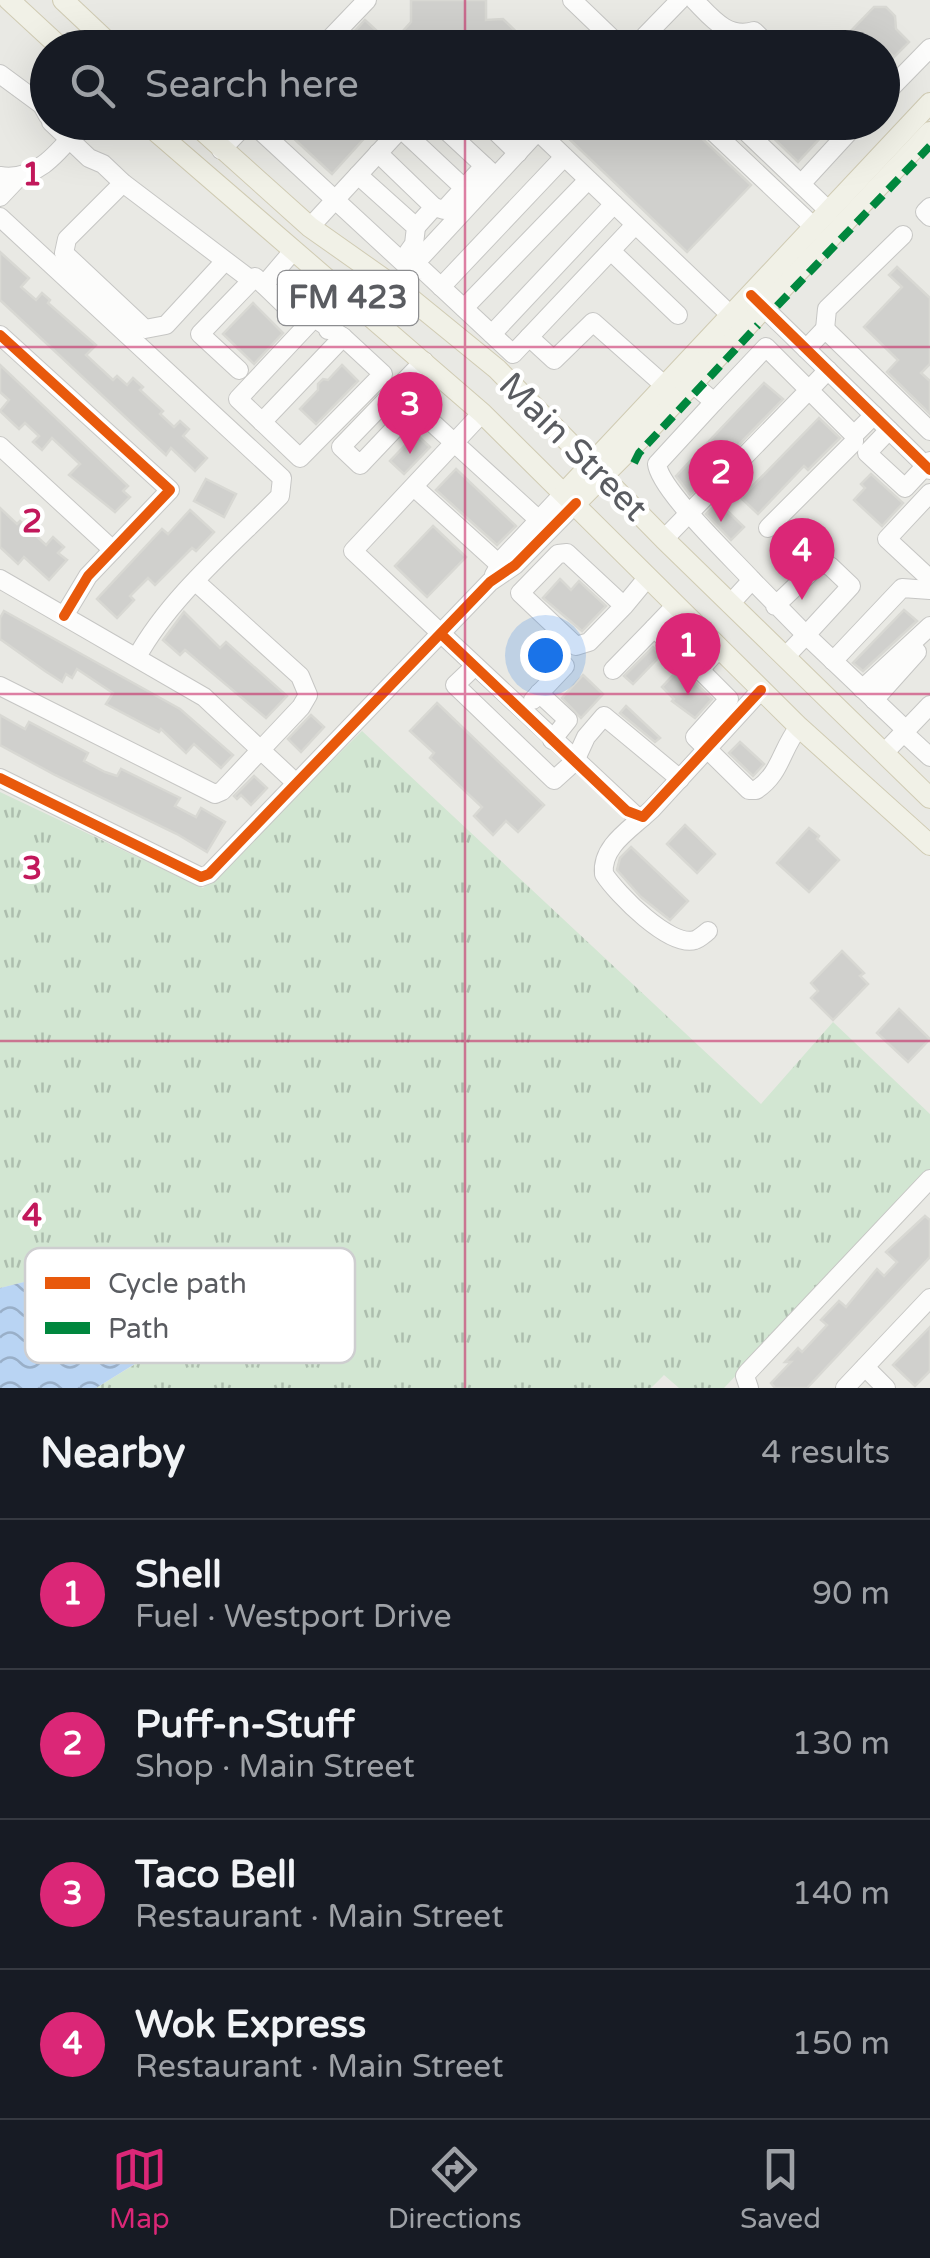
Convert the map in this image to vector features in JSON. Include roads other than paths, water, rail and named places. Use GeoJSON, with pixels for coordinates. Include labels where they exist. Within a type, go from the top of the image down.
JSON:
{"type":"FeatureCollection","features":[{"type":"Feature","properties":{"kind":"main road"},"geometry":{"type":"LineString","coordinates":[[9,0],[42,30]]}},
{"type":"Feature","properties":{"kind":"main road"},"geometry":{"type":"LineString","coordinates":[[62,0],[94,30]]}},
{"type":"Feature","properties":{"kind":"main road"},"geometry":{"type":"LineString","coordinates":[[571,498],[664,385],[738,322],[920,140],[930,103]]}},
{"type":"Feature","properties":{"kind":"main road","name":"Main Street"},"geometry":{"type":"LineString","coordinates":[[167,140],[482,413],[799,727],[930,846]]}},
{"type":"Feature","properties":{"kind":"main road","name":"Main Street"},"geometry":{"type":"LineString","coordinates":[[212,140],[310,227],[405,294],[497,370],[930,798]]}},
{"type":"Feature","properties":{"kind":"main road"},"geometry":{"type":"LineString","coordinates":[[758,302],[822,219],[920,140]]}},
{"type":"Feature","properties":{"kind":"main road"},"geometry":{"type":"LineString","coordinates":[[293,250],[310,227]]}},
{"type":"Feature","properties":{"kind":"main road"},"geometry":{"type":"LineString","coordinates":[[596,471],[693,384],[738,322]]}},
{"type":"Feature","properties":{"kind":"street"},"geometry":{"type":"LineString","coordinates":[[338,30],[367,0]]}},
{"type":"Feature","properties":{"kind":"street"},"geometry":{"type":"LineString","coordinates":[[572,0],[603,30]]}},
{"type":"Feature","properties":{"kind":"street"},"geometry":{"type":"LineString","coordinates":[[651,30],[680,0]]}},
{"type":"Feature","properties":{"kind":"street"},"geometry":{"type":"LineString","coordinates":[[694,0],[727,30]]}},
{"type":"Feature","properties":{"kind":"street"},"geometry":{"type":"LineString","coordinates":[[900,79],[930,48]]}},
{"type":"Feature","properties":{"kind":"street"},"geometry":{"type":"LineString","coordinates":[[0,74],[30,96]]}},
{"type":"Feature","properties":{"kind":"street"},"geometry":{"type":"LineString","coordinates":[[0,197],[8,177],[39,168],[68,140],[293,313]]}},
{"type":"Feature","properties":{"kind":"street"},"geometry":{"type":"LineString","coordinates":[[222,150],[232,140]]}},
{"type":"Feature","properties":{"kind":"street"},"geometry":{"type":"LineString","coordinates":[[269,140],[406,265],[423,270],[513,354]]}},
{"type":"Feature","properties":{"kind":"street"},"geometry":{"type":"LineString","coordinates":[[310,227],[391,140]]}},
{"type":"Feature","properties":{"kind":"street"},"geometry":{"type":"LineString","coordinates":[[418,140],[464,188]]}},
{"type":"Feature","properties":{"kind":"street"},"geometry":{"type":"LineString","coordinates":[[456,140],[490,172]]}},
{"type":"Feature","properties":{"kind":"street"},"geometry":{"type":"LineString","coordinates":[[505,140],[518,153]]}},
{"type":"Feature","properties":{"kind":"street"},"geometry":{"type":"LineString","coordinates":[[406,265],[464,188],[518,153],[525,140]]}},
{"type":"Feature","properties":{"kind":"street"},"geometry":{"type":"LineString","coordinates":[[546,140],[738,322]]}},
{"type":"Feature","properties":{"kind":"street"},"geometry":{"type":"LineString","coordinates":[[724,140],[822,219]]}},
{"type":"Feature","properties":{"kind":"street"},"geometry":{"type":"LineString","coordinates":[[755,140],[801,184],[822,219]]}},
{"type":"Feature","properties":{"kind":"street"},"geometry":{"type":"LineString","coordinates":[[801,184],[840,140]]}},
{"type":"Feature","properties":{"kind":"street"},"geometry":{"type":"LineString","coordinates":[[378,153],[444,212]]}},
{"type":"Feature","properties":{"kind":"street"},"geometry":{"type":"LineString","coordinates":[[441,286],[564,157]]}},
{"type":"Feature","properties":{"kind":"street"},"geometry":{"type":"LineString","coordinates":[[416,227],[444,212],[490,172]]}},
{"type":"Feature","properties":{"kind":"street"},"geometry":{"type":"LineString","coordinates":[[358,175],[416,227]]}},
{"type":"Feature","properties":{"kind":"street"},"geometry":{"type":"LineString","coordinates":[[464,308],[588,180]]}},
{"type":"Feature","properties":{"kind":"street"},"geometry":{"type":"LineString","coordinates":[[123,183],[67,239],[64,253],[145,328],[166,325],[224,261]]}},
{"type":"Feature","properties":{"kind":"street"},"geometry":{"type":"LineString","coordinates":[[492,334],[614,204]]}},
{"type":"Feature","properties":{"kind":"street"},"geometry":{"type":"LineString","coordinates":[[930,207],[925,212],[930,218]]}},
{"type":"Feature","properties":{"kind":"street"},"geometry":{"type":"LineString","coordinates":[[0,216],[282,478],[280,496],[196,582],[146,640],[137,657]]}},
{"type":"Feature","properties":{"kind":"street"},"geometry":{"type":"LineString","coordinates":[[497,370],[635,225]]}},
{"type":"Feature","properties":{"kind":"street"},"geometry":{"type":"LineString","coordinates":[[406,265],[416,227]]}},
{"type":"Feature","properties":{"kind":"street"},"geometry":{"type":"LineString","coordinates":[[806,349],[825,330],[827,309],[903,235]]}},
{"type":"Feature","properties":{"kind":"street"},"geometry":{"type":"LineString","coordinates":[[239,370],[200,334],[293,250]]}},
{"type":"Feature","properties":{"kind":"street"},"geometry":{"type":"LineString","coordinates":[[610,251],[678,315]]}},
{"type":"Feature","properties":{"kind":"street"},"geometry":{"type":"LineString","coordinates":[[566,297],[664,385]]}},
{"type":"Feature","properties":{"kind":"street"},"geometry":{"type":"LineString","coordinates":[[262,422],[336,334],[352,301]]}},
{"type":"Feature","properties":{"kind":"street"},"geometry":{"type":"LineString","coordinates":[[758,302],[929,466],[904,488],[867,454],[889,430]]}},
{"type":"Feature","properties":{"kind":"street"},"geometry":{"type":"LineString","coordinates":[[383,374],[300,458],[238,399],[314,318],[336,334],[383,374],[398,387],[539,520]]}},
{"type":"Feature","properties":{"kind":"street"},"geometry":{"type":"LineString","coordinates":[[529,337],[554,360],[593,322]]}},
{"type":"Feature","properties":{"kind":"street"},"geometry":{"type":"LineString","coordinates":[[825,330],[930,432]]}},
{"type":"Feature","properties":{"kind":"street"},"geometry":{"type":"LineString","coordinates":[[0,335],[170,490],[81,586],[64,616]]}},
{"type":"Feature","properties":{"kind":"street"},"geometry":{"type":"LineString","coordinates":[[854,435],[766,347],[657,464],[658,473],[775,606],[930,756]]}},
{"type":"Feature","properties":{"kind":"street"},"geometry":{"type":"LineString","coordinates":[[415,407],[360,465],[341,447],[424,361]]}},
{"type":"Feature","properties":{"kind":"street"},"geometry":{"type":"LineString","coordinates":[[664,539],[828,370]]}},
{"type":"Feature","properties":{"kind":"street"},"geometry":{"type":"LineString","coordinates":[[851,393],[870,374]]}},
{"type":"Feature","properties":{"kind":"street"},"geometry":{"type":"LineString","coordinates":[[693,384],[714,402]]}},
{"type":"Feature","properties":{"kind":"street"},"geometry":{"type":"LineString","coordinates":[[482,413],[354,551],[627,811],[643,817]]}},
{"type":"Feature","properties":{"kind":"street"},"geometry":{"type":"LineString","coordinates":[[768,528],[854,442],[854,435],[874,415]]}},
{"type":"Feature","properties":{"kind":"street"},"geometry":{"type":"LineString","coordinates":[[0,446],[113,550]]}},
{"type":"Feature","properties":{"kind":"street"},"geometry":{"type":"LineString","coordinates":[[414,487],[497,574],[576,646],[588,642],[648,577]]}},
{"type":"Feature","properties":{"kind":"street"},"geometry":{"type":"LineString","coordinates":[[930,493],[886,538],[930,579]]}},
{"type":"Feature","properties":{"kind":"street"},"geometry":{"type":"LineString","coordinates":[[497,574],[539,520],[571,498]]}},
{"type":"Feature","properties":{"kind":"street"},"geometry":{"type":"LineString","coordinates":[[0,778],[201,877],[216,868],[571,498]]}},
{"type":"Feature","properties":{"kind":"street"},"geometry":{"type":"LineString","coordinates":[[520,593],[558,554],[567,553],[624,606]]}},
{"type":"Feature","properties":{"kind":"street"},"geometry":{"type":"LineString","coordinates":[[775,606],[819,564],[830,566],[852,586],[784,657]]}},
{"type":"Feature","properties":{"kind":"street"},"geometry":{"type":"LineString","coordinates":[[0,579],[204,696],[296,783]]}},
{"type":"Feature","properties":{"kind":"street"},"geometry":{"type":"LineString","coordinates":[[730,604],[752,580]]}},
{"type":"Feature","properties":{"kind":"street"},"geometry":{"type":"LineString","coordinates":[[0,686],[215,794],[261,750],[308,695],[306,684],[196,582]]}},
{"type":"Feature","properties":{"kind":"street"},"geometry":{"type":"LineString","coordinates":[[834,661],[902,588],[930,590]]}},
{"type":"Feature","properties":{"kind":"street"},"geometry":{"type":"LineString","coordinates":[[614,670],[676,606]]}},
{"type":"Feature","properties":{"kind":"street"},"geometry":{"type":"LineString","coordinates":[[868,694],[930,626]]}},
{"type":"Feature","properties":{"kind":"street"},"geometry":{"type":"LineString","coordinates":[[654,628],[729,699],[694,737],[741,785],[756,790],[774,775],[784,746],[799,727]]}},
{"type":"Feature","properties":{"kind":"street"},"geometry":{"type":"LineString","coordinates":[[868,694],[930,639]]}},
{"type":"Feature","properties":{"kind":"street"},"geometry":{"type":"LineString","coordinates":[[700,670],[718,648]]}},
{"type":"Feature","properties":{"kind":"street"},"geometry":{"type":"LineString","coordinates":[[474,666],[455,685],[554,780],[575,761],[597,722],[609,717],[680,779]]}},
{"type":"Feature","properties":{"kind":"street"},"geometry":{"type":"LineString","coordinates":[[522,711],[565,666]]}},
{"type":"Feature","properties":{"kind":"street"},"geometry":{"type":"LineString","coordinates":[[708,931],[696,940],[682,941],[669,935],[604,874],[603,866],[608,852],[762,690]]}},
{"type":"Feature","properties":{"kind":"street"},"geometry":{"type":"LineString","coordinates":[[539,693],[567,718],[567,724],[552,740]]}},
{"type":"Feature","properties":{"kind":"street"},"geometry":{"type":"LineString","coordinates":[[884,753],[930,705]]}},
{"type":"Feature","properties":{"kind":"street"},"geometry":{"type":"LineString","coordinates":[[749,1388],[745,1376],[748,1372],[930,1179]]}},
{"type":"Feature","properties":{"kind":"street"},"geometry":{"type":"LineString","coordinates":[[845,1388],[930,1298]]}},
{"type":"Feature","properties":{"kind":"street"},"geometry":{"type":"LineString","coordinates":[[865,1367],[886,1388]]}},
{"type":"Feature","properties":{"kind":"water"},"geometry":{"type":"Polygon","coordinates":[[[25,1282],[25,1363],[136,1363],[96,1388],[0,1388],[0,1288],[25,1282]]]}},
{"type":"Feature","properties":{"kind":"place","name":"Taco Bell"},"geometry":{"type":"Point","coordinates":[410,454]}},
{"type":"Feature","properties":{"kind":"place","name":"Puff-n-Stuff"},"geometry":{"type":"Point","coordinates":[721,522]}},
{"type":"Feature","properties":{"kind":"place","name":"Wok Express"},"geometry":{"type":"Point","coordinates":[802,600]}},
{"type":"Feature","properties":{"kind":"place","name":"Shell"},"geometry":{"type":"Point","coordinates":[688,695]}}]}
